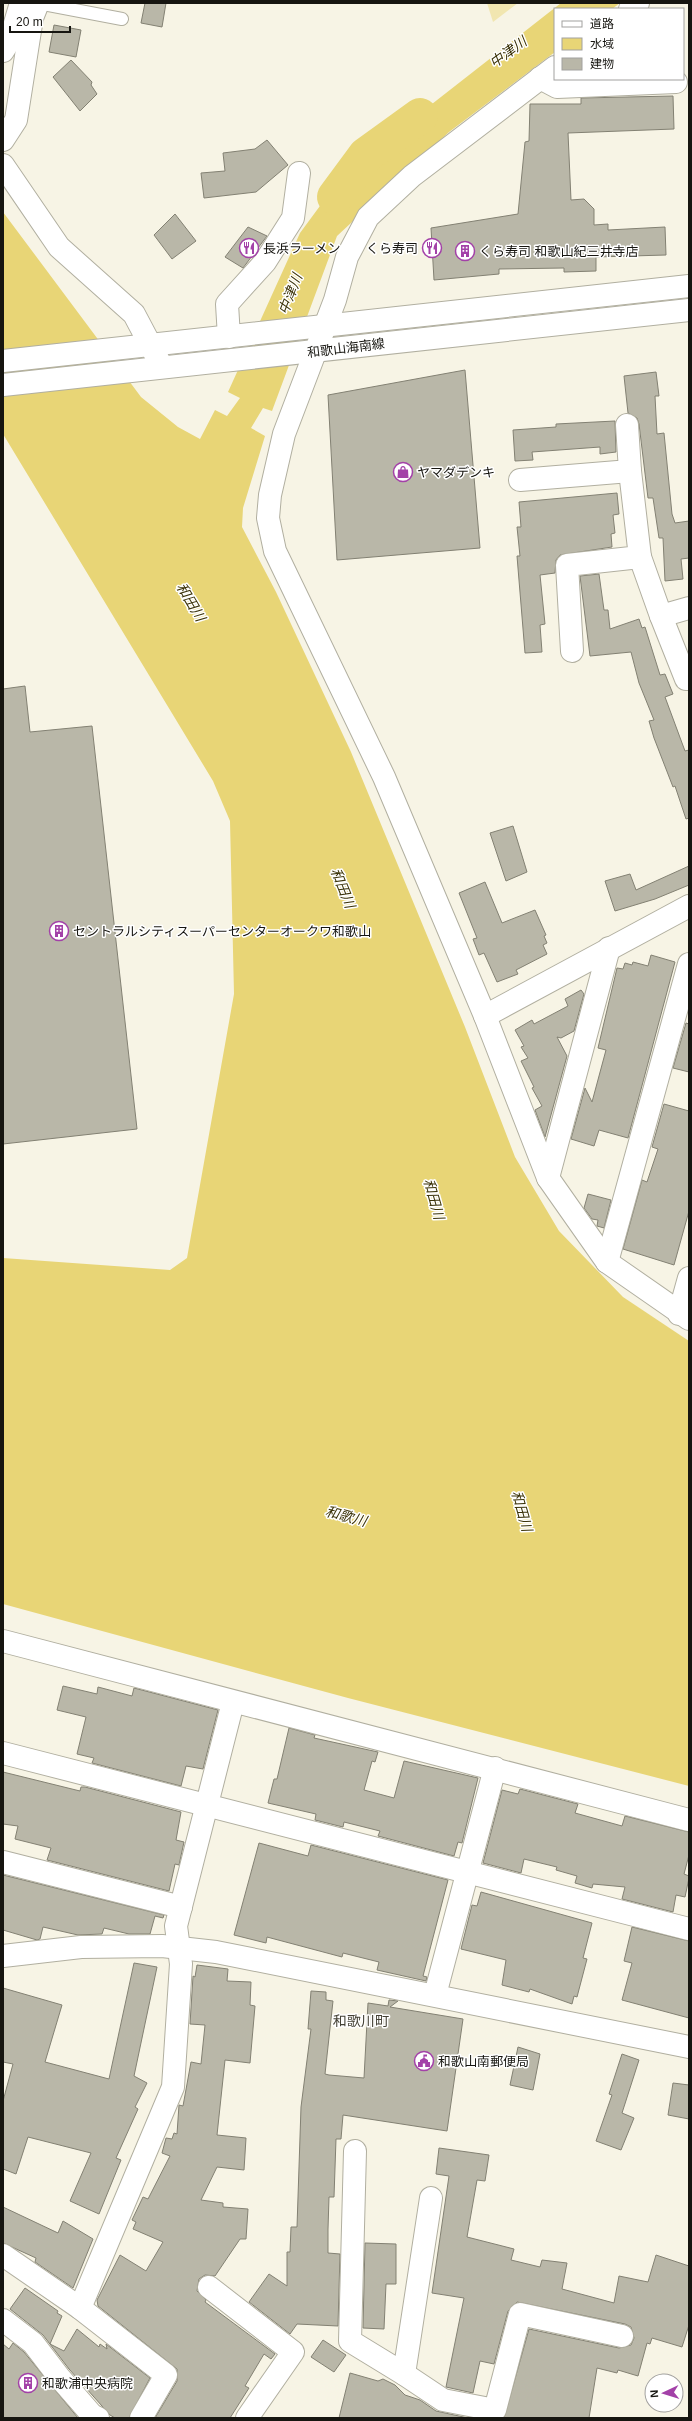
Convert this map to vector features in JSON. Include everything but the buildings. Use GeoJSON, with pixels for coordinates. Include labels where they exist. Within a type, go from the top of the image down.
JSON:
{"type":"FeatureCollection","features":[{"type":"Feature","properties":{"kind":"street"},"geometry":{"type":"LineString","coordinates":[[3,51],[10,40],[20,3]]}},
{"type":"Feature","properties":{"kind":"street"},"geometry":{"type":"LineString","coordinates":[[3,140],[16,120],[32,18],[38,3]]}},
{"type":"Feature","properties":{"kind":"street"},"geometry":{"type":"LineString","coordinates":[[676,82],[557,88],[547,73],[412,176],[368,217],[347,257],[335,300],[317,328],[309,352],[284,434],[270,495],[268,518],[275,551],[384,777],[485,1016],[548,1178],[607,1262],[684,1317],[689,1278]]}},
{"type":"Feature","properties":{"kind":"street"},"geometry":{"type":"LineString","coordinates":[[3,165],[59,247],[134,314],[150,344],[152,368]]}},
{"type":"Feature","properties":{"kind":"street"},"geometry":{"type":"LineString","coordinates":[[231,337],[228,304],[265,262],[293,218],[299,173]]}},
{"type":"Feature","properties":{"kind":"street","name":"和歌山海南線"},"geometry":{"type":"LineString","coordinates":[[3,361],[128,346],[317,328],[689,286]]}},
{"type":"Feature","properties":{"kind":"street","name":"和歌山海南線"},"geometry":{"type":"LineString","coordinates":[[3,385],[689,310]]}},
{"type":"Feature","properties":{"kind":"street"},"geometry":{"type":"LineString","coordinates":[[627,425],[630,471],[640,557],[661,616],[688,682]]}},
{"type":"Feature","properties":{"kind":"street"},"geometry":{"type":"LineString","coordinates":[[520,480],[630,471]]}},
{"type":"Feature","properties":{"kind":"street"},"geometry":{"type":"LineString","coordinates":[[572,651],[567,565],[640,557]]}},
{"type":"Feature","properties":{"kind":"street"},"geometry":{"type":"LineString","coordinates":[[661,616],[689,608]]}},
{"type":"Feature","properties":{"kind":"street"},"geometry":{"type":"LineString","coordinates":[[485,1016],[689,906]]}},
{"type":"Feature","properties":{"kind":"street"},"geometry":{"type":"LineString","coordinates":[[548,1178],[609,948]]}},
{"type":"Feature","properties":{"kind":"street"},"geometry":{"type":"LineString","coordinates":[[607,1262],[689,964]]}},
{"type":"Feature","properties":{"kind":"street"},"geometry":{"type":"LineString","coordinates":[[3,1641],[233,1702],[495,1768],[689,1820]]}},
{"type":"Feature","properties":{"kind":"street"},"geometry":{"type":"LineString","coordinates":[[80,2308],[172,2087],[181,1964],[177,1948],[176,1926],[233,1702]]}},
{"type":"Feature","properties":{"kind":"street"},"geometry":{"type":"LineString","coordinates":[[3,1753],[689,1929]]}},
{"type":"Feature","properties":{"kind":"street"},"geometry":{"type":"LineString","coordinates":[[435,1995],[495,1768]]}},
{"type":"Feature","properties":{"kind":"street"},"geometry":{"type":"LineString","coordinates":[[3,1862],[181,1907]]}},
{"type":"Feature","properties":{"kind":"street"},"geometry":{"type":"LineString","coordinates":[[3,1956],[81,1947],[177,1948],[216,1952],[689,2047]]}},
{"type":"Feature","properties":{"kind":"street"},"geometry":{"type":"LineString","coordinates":[[355,2151],[350,2341],[443,2400],[494,2414],[520,2314],[622,2336]]}},
{"type":"Feature","properties":{"kind":"street"},"geometry":{"type":"LineString","coordinates":[[404,2374],[431,2198]]}},
{"type":"Feature","properties":{"kind":"street"},"geometry":{"type":"LineString","coordinates":[[3,2255],[80,2308],[166,2376],[141,2418]]}},
{"type":"Feature","properties":{"kind":"street"},"geometry":{"type":"LineString","coordinates":[[209,2287],[293,2352],[247,2418]]}},
{"type":"Feature","properties":{"kind":"street"},"geometry":{"type":"LineString","coordinates":[[3,2320],[33,2343],[58,2377],[92,2415],[98,2418]]}},
{"type":"Feature","properties":{"kind":"lane"},"geometry":{"type":"LineString","coordinates":[[38,3],[122,19]]}},
{"type":"Feature","properties":{"kind":"shaded area"},"geometry":{"type":"Polygon","coordinates":[[[487,3],[518,3],[493,22],[487,3]]]}},
{"type":"Feature","properties":{"kind":"water"},"geometry":{"type":"Polygon","coordinates":[[[561,3],[620,3],[613,8],[555,8],[561,3]]]}},
{"type":"Feature","properties":{"kind":"water"},"geometry":{"type":"Polygon","coordinates":[[[554,8],[554,53],[449,132],[337,236],[272,411],[263,408],[251,428],[265,436],[243,508],[242,527],[276,592],[351,752],[465,1027],[515,1157],[559,1231],[623,1297],[689,1341],[689,1786],[348,1698],[3,1604],[3,1258],[170,1270],[187,1258],[234,994],[230,821],[213,781],[3,434],[3,212],[141,397],[178,427],[200,439],[215,410],[227,416],[240,398],[228,392],[300,233],[345,172],[554,8]]]}},
{"type":"Feature","properties":{"kind":"waterway","name":"中津川"},"geometry":{"type":"LineString","coordinates":[[335,197],[366,155],[420,116]]}},
{"type":"Feature","properties":{"kind":"place","name":"長浜ラーメン"},"geometry":{"type":"Point","coordinates":[249,248]}},
{"type":"Feature","properties":{"kind":"place","name":"くら寿司"},"geometry":{"type":"Point","coordinates":[432,248]}},
{"type":"Feature","properties":{"kind":"place","name":"くら寿司 和歌山紀三井寺店"},"geometry":{"type":"Point","coordinates":[465,251]}},
{"type":"Feature","properties":{"kind":"place","name":"ヤマダデンキ"},"geometry":{"type":"Point","coordinates":[403,472]}},
{"type":"Feature","properties":{"kind":"place","name":"セントラルシティスーパーセンターオークワ和歌山"},"geometry":{"type":"Point","coordinates":[59,931]}},
{"type":"Feature","properties":{"kind":"place","name":"和歌山南郵便局"},"geometry":{"type":"Point","coordinates":[424,2061]}},
{"type":"Feature","properties":{"kind":"place","name":"和歌浦中央病院"},"geometry":{"type":"Point","coordinates":[28,2383]}},
{"type":"Feature","properties":{"kind":"district","name":"和歌川町"},"geometry":{"type":"Point","coordinates":[361,2021]}},
{"type":"Feature","properties":{"kind":"water label","name":"和田川"},"geometry":{"type":"Point","coordinates":[191,602]}},
{"type":"Feature","properties":{"kind":"water label","name":"和田川"},"geometry":{"type":"Point","coordinates":[343,888]}},
{"type":"Feature","properties":{"kind":"water label","name":"和田川"},"geometry":{"type":"Point","coordinates":[434,1199]}},
{"type":"Feature","properties":{"kind":"water label","name":"和田川"},"geometry":{"type":"Point","coordinates":[522,1511]}},
{"type":"Feature","properties":{"kind":"water label","name":"和歌川"},"geometry":{"type":"Point","coordinates":[346,1516]}}]}
